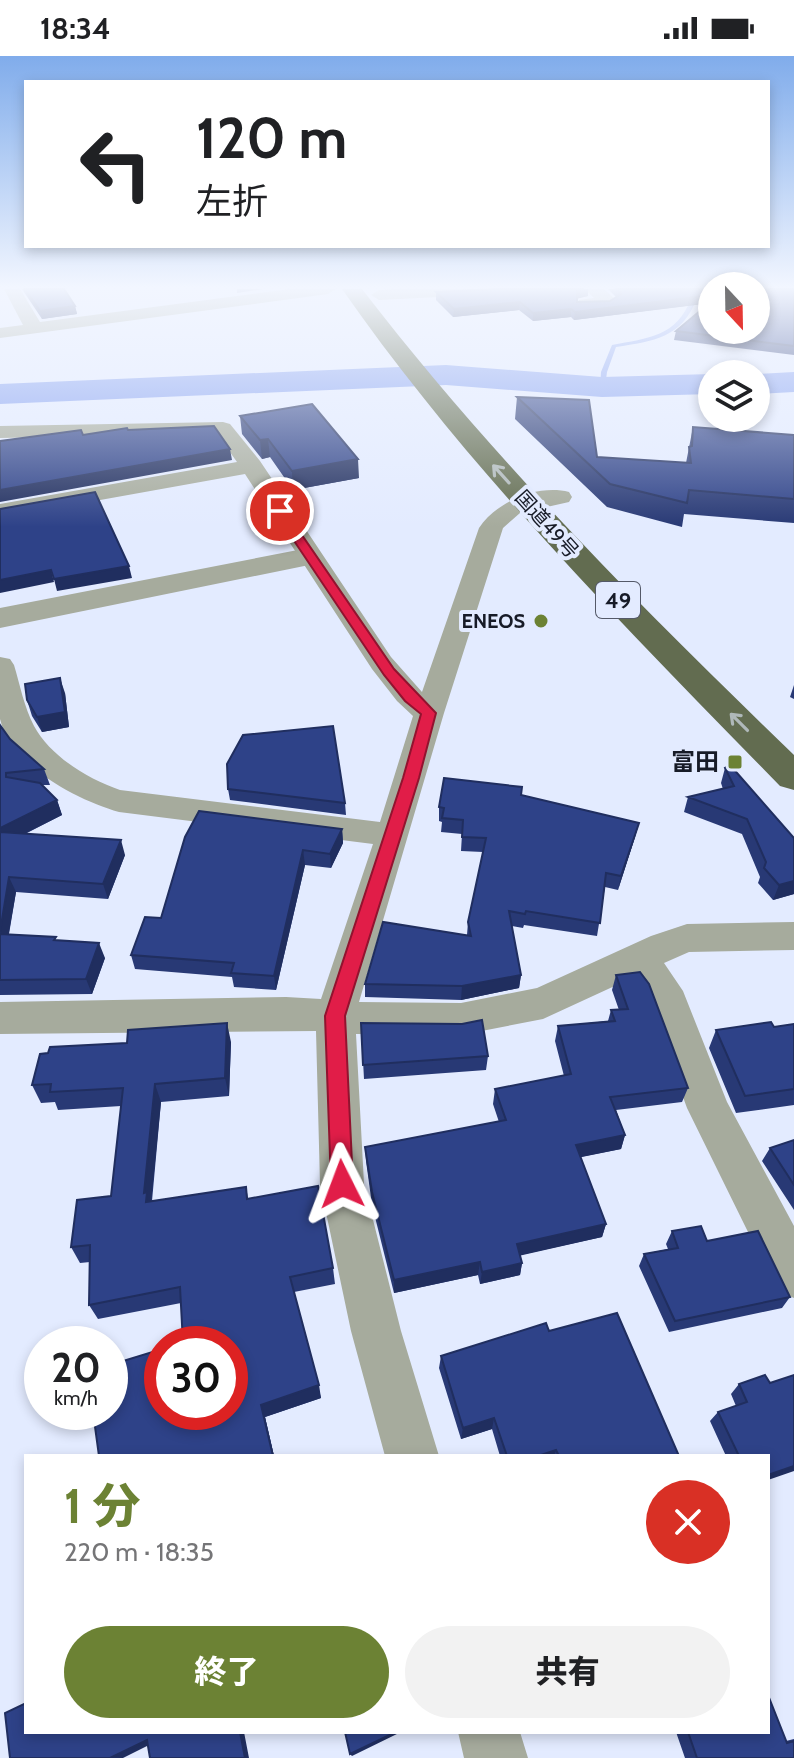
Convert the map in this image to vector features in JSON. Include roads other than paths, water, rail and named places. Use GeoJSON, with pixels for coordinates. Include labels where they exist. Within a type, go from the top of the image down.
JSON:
{"type":"FeatureCollection","features":[{"type":"Feature","properties":{"kind":"highway","name":"国道49号"},"geometry":{"type":"LineString","coordinates":[[427,368],[451,414],[537,482],[794,738]]}},
{"type":"Feature","properties":{"kind":"highway","name":"国道49号"},"geometry":{"type":"LineString","coordinates":[[487,415],[537,482],[555,536],[794,777]]}},
{"type":"Feature","properties":{"kind":"street"},"geometry":{"type":"LineString","coordinates":[[0,432],[223,428],[252,466],[308,557],[389,672],[410,698],[429,713]]}},
{"type":"Feature","properties":{"kind":"street"},"geometry":{"type":"LineString","coordinates":[[0,511],[252,466]]}},
{"type":"Feature","properties":{"kind":"street"},"geometry":{"type":"LineString","coordinates":[[411,1454],[376,1331],[342,1184],[335,1016],[429,713],[491,528],[501,513],[537,482]]}},
{"type":"Feature","properties":{"kind":"street"},"geometry":{"type":"LineString","coordinates":[[0,618],[308,557]]}},
{"type":"Feature","properties":{"kind":"street"},"geometry":{"type":"LineString","coordinates":[[0,665],[7,717],[32,746],[84,789],[102,797],[392,835]]}},
{"type":"Feature","properties":{"kind":"street"},"geometry":{"type":"LineString","coordinates":[[0,1018],[286,1013],[461,1019],[543,1003],[687,938],[794,936]]}},
{"type":"Feature","properties":{"kind":"street"},"geometry":{"type":"LineString","coordinates":[[639,959],[664,991],[708,1108],[792,1265]]}},
{"type":"Feature","properties":{"kind":"street"},"geometry":{"type":"LineString","coordinates":[[490,1734],[496,1758]]}},
{"type":"Feature","properties":{"kind":"waterway"},"geometry":{"type":"LineString","coordinates":[[602,387],[605,368]]}},
{"type":"Feature","properties":{"kind":"waterway"},"geometry":{"type":"LineString","coordinates":[[0,394],[446,375],[602,387],[698,384]]}},
{"type":"Feature","properties":{"kind":"waterway"},"geometry":{"type":"LineString","coordinates":[[770,383],[794,382]]}},
{"type":"Feature","properties":{"kind":"place","name":"ENEOS"},"geometry":{"type":"Point","coordinates":[541,621]}},
{"type":"Feature","properties":{"kind":"place","name":"富田"},"geometry":{"type":"Point","coordinates":[735,762]}}]}
